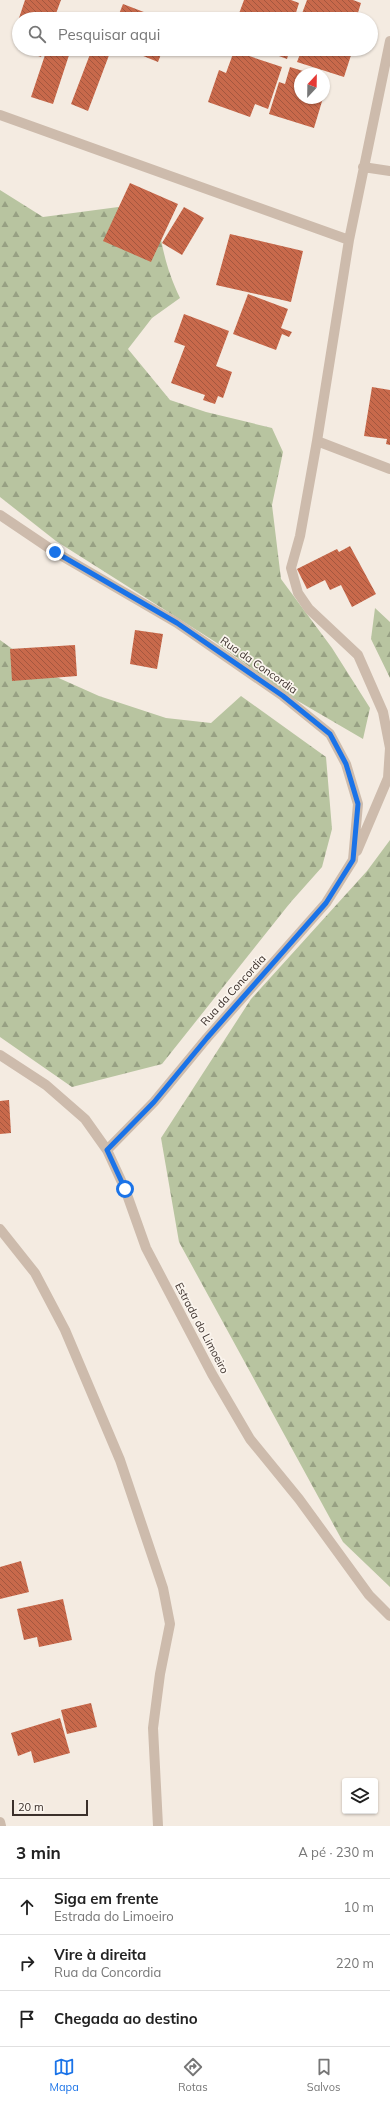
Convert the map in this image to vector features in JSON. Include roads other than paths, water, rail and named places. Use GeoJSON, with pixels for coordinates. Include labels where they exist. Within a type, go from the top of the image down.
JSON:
{"type":"FeatureCollection","features":[{"type":"Feature","properties":{"kind":"street"},"geometry":{"type":"LineString","coordinates":[[353,860],[388,778],[390,748],[383,712],[358,655],[309,609],[298,593],[291,568],[300,536],[317,441],[349,240],[390,41]]}},
{"type":"Feature","properties":{"kind":"street"},"geometry":{"type":"LineString","coordinates":[[0,115],[349,240]]}},
{"type":"Feature","properties":{"kind":"street"},"geometry":{"type":"LineString","coordinates":[[363,167],[390,171]]}},
{"type":"Feature","properties":{"kind":"street"},"geometry":{"type":"LineString","coordinates":[[317,441],[390,469]]}},
{"type":"Feature","properties":{"kind":"street","name":"Rua da Concordia"},"geometry":{"type":"LineString","coordinates":[[0,515],[55,552],[177,623],[283,696],[330,734],[346,764],[358,804],[353,860],[326,903],[207,1038],[154,1102],[107,1150]]}},
{"type":"Feature","properties":{"kind":"street","name":"Estrada do Limoeiro"},"geometry":{"type":"LineString","coordinates":[[0,1055],[46,1085],[85,1119],[107,1150],[125,1189],[146,1248],[212,1374],[250,1439],[299,1500],[369,1595],[390,1616]]}},
{"type":"Feature","properties":{"kind":"street"},"geometry":{"type":"LineString","coordinates":[[0,1229],[35,1273],[65,1330],[120,1460],[163,1588],[170,1624],[160,1674],[153,1728],[158,1826]]}},
{"type":"Feature","properties":{"kind":"street"},"geometry":{"type":"LineString","coordinates":[[0,1822],[1,1826]]}}]}
